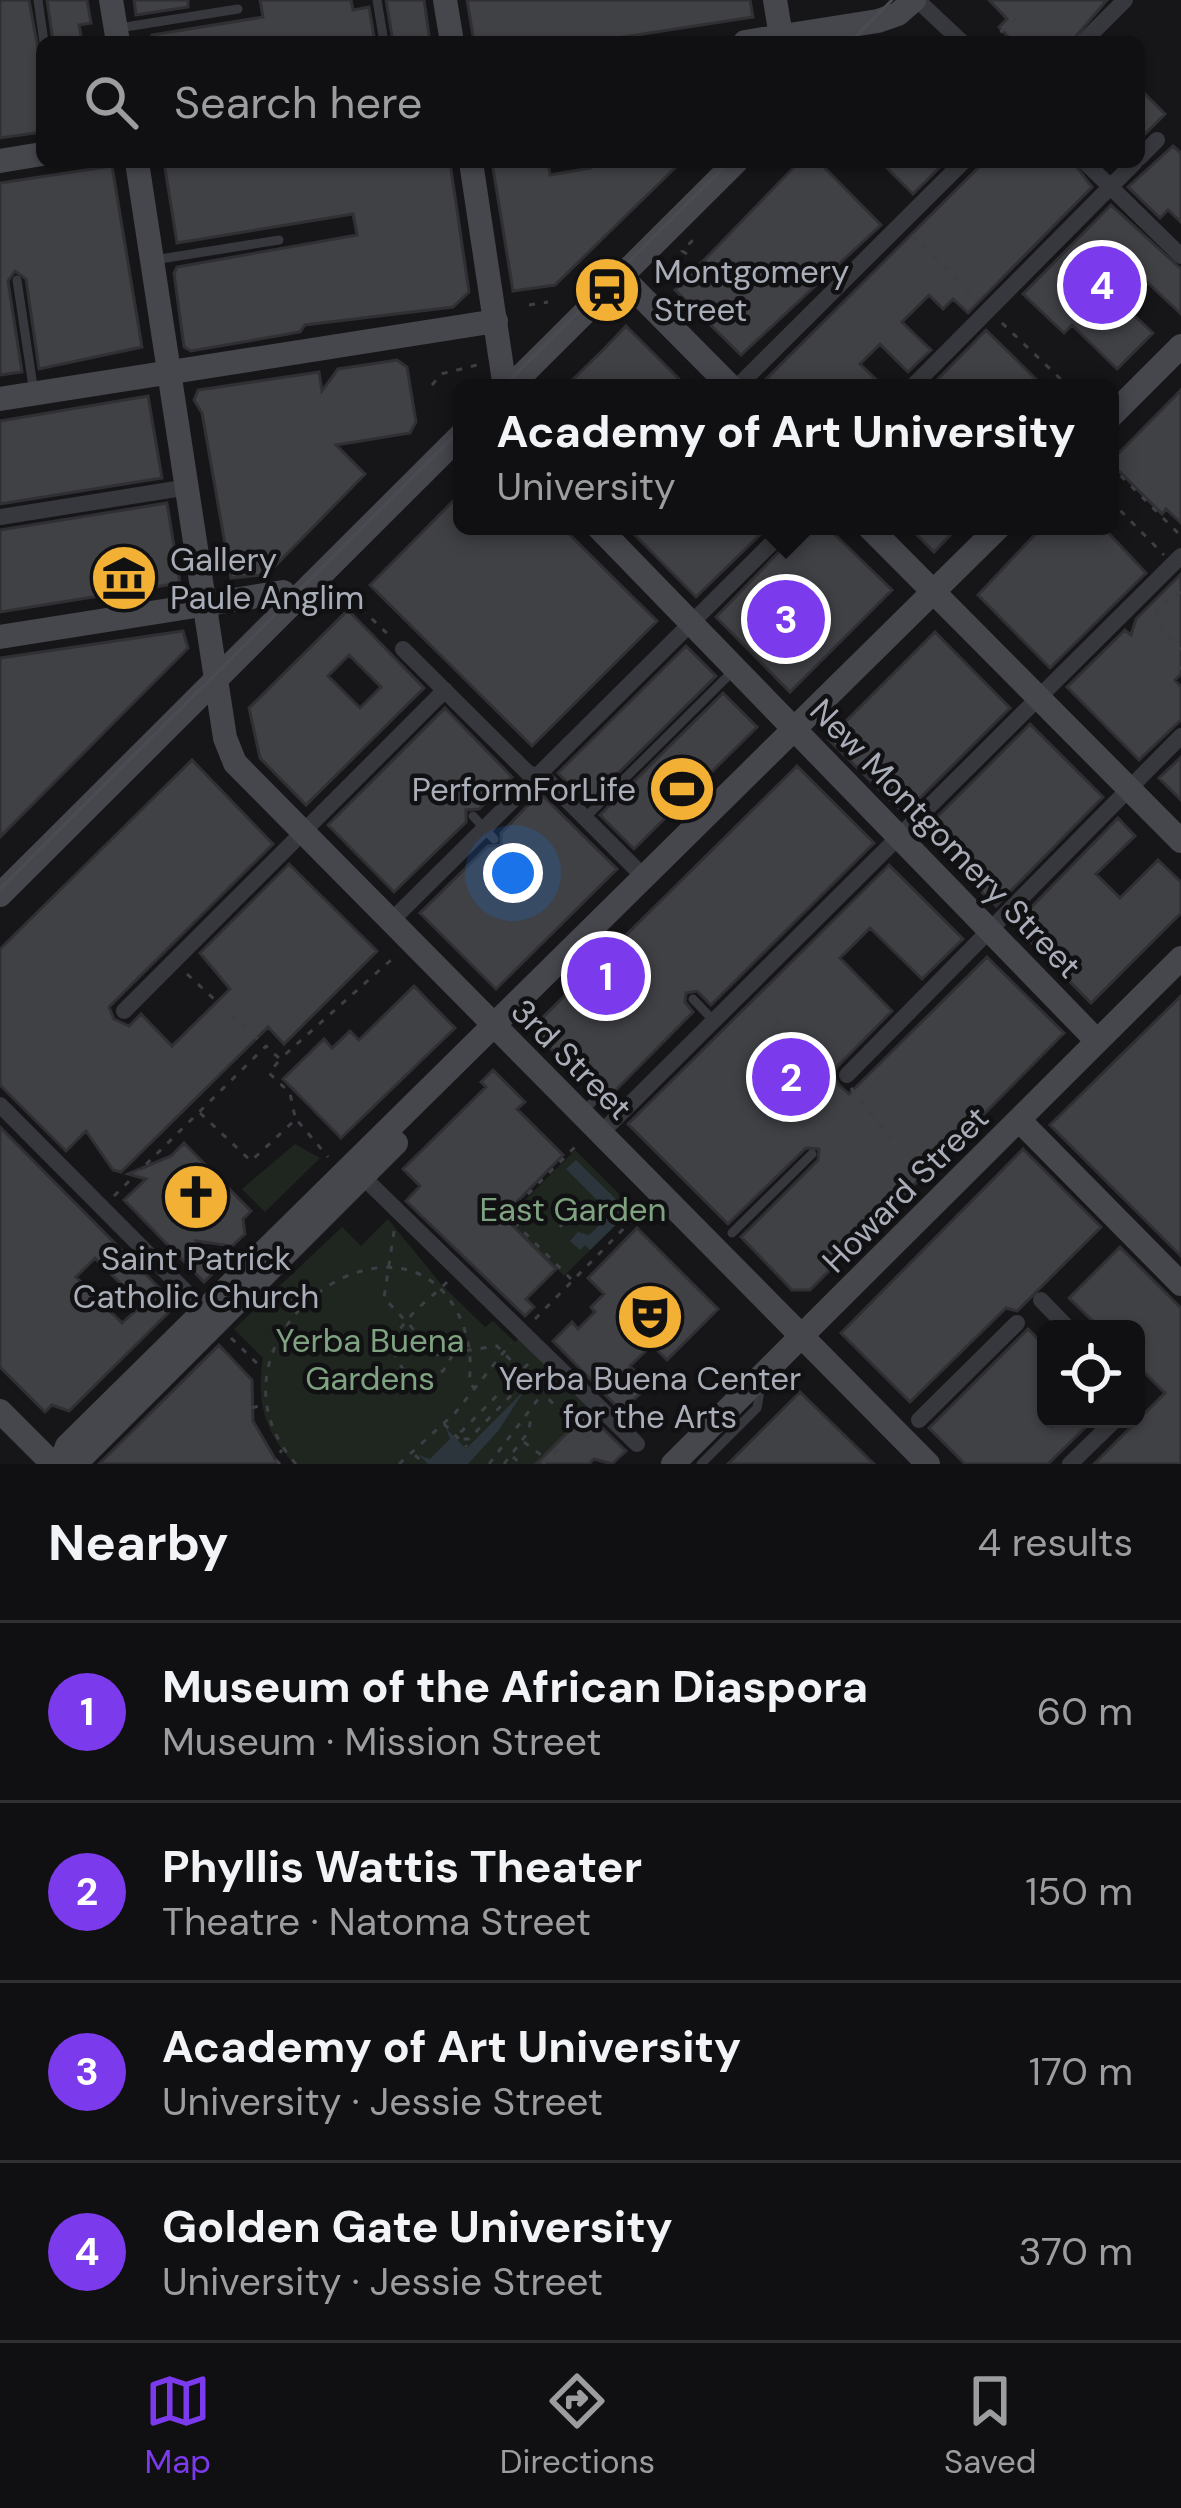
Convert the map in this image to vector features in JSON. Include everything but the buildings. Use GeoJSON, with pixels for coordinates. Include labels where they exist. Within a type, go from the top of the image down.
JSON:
{"type":"FeatureCollection","features":[{"type":"Feature","properties":{"kind":"main road"},"geometry":{"type":"LineString","coordinates":[[111,0],[117,35]]}},
{"type":"Feature","properties":{"kind":"main road"},"geometry":{"type":"LineString","coordinates":[[445,0],[451,36]]}},
{"type":"Feature","properties":{"kind":"main road"},"geometry":{"type":"LineString","coordinates":[[775,0],[781,36]]}},
{"type":"Feature","properties":{"kind":"main road"},"geometry":{"type":"LineString","coordinates":[[862,36],[898,0]]}},
{"type":"Feature","properties":{"kind":"main road"},"geometry":{"type":"LineString","coordinates":[[819,36],[898,14],[916,0]]}},
{"type":"Feature","properties":{"kind":"main road"},"geometry":{"type":"LineString","coordinates":[[0,161],[36,155]]}},
{"type":"Feature","properties":{"kind":"main road","name":"3rd Street"},"geometry":{"type":"LineString","coordinates":[[138,168],[230,755],[302,836],[928,1464]]}},
{"type":"Feature","properties":{"kind":"main road"},"geometry":{"type":"LineString","coordinates":[[472,168],[506,379]]}},
{"type":"Feature","properties":{"kind":"main road"},"geometry":{"type":"LineString","coordinates":[[621,276],[626,250],[716,168]]}},
{"type":"Feature","properties":{"kind":"main road"},"geometry":{"type":"LineString","coordinates":[[516,379],[730,168]]}},
{"type":"Feature","properties":{"kind":"main road"},"geometry":{"type":"LineString","coordinates":[[621,276],[725,379]]}},
{"type":"Feature","properties":{"kind":"main road"},"geometry":{"type":"LineString","coordinates":[[0,399],[496,321]]}},
{"type":"Feature","properties":{"kind":"main road"},"geometry":{"type":"LineString","coordinates":[[1119,408],[1181,346]]}},
{"type":"Feature","properties":{"kind":"main road"},"geometry":{"type":"LineString","coordinates":[[0,896],[219,676],[296,590],[453,443]]}},
{"type":"Feature","properties":{"kind":"main road"},"geometry":{"type":"LineString","coordinates":[[0,637],[296,590],[408,510],[453,466]]}},
{"type":"Feature","properties":{"kind":"main road","name":"New Montgomery Street"},"geometry":{"type":"LineString","coordinates":[[605,535],[1097,1041]]}},
{"type":"Feature","properties":{"kind":"main road"},"geometry":{"type":"LineString","coordinates":[[877,535],[1181,841]]}},
{"type":"Feature","properties":{"kind":"main road"},"geometry":{"type":"LineString","coordinates":[[60,1464],[67,1446],[203,1310],[991,535]]}},
{"type":"Feature","properties":{"kind":"main road","name":"Howard Street"},"geometry":{"type":"LineString","coordinates":[[674,1464],[1181,958]]}},
{"type":"Feature","properties":{"kind":"main road"},"geometry":{"type":"LineString","coordinates":[[60,1464],[80,1459],[362,1176],[483,1054],[494,1028]]}},
{"type":"Feature","properties":{"kind":"main road"},"geometry":{"type":"LineString","coordinates":[[1019,1120],[1181,1283]]}},
{"type":"Feature","properties":{"kind":"main road"},"geometry":{"type":"LineString","coordinates":[[0,1411],[60,1464]]}},
{"type":"Feature","properties":{"kind":"street"},"geometry":{"type":"LineString","coordinates":[[916,0],[955,36]]}},
{"type":"Feature","properties":{"kind":"street"},"geometry":{"type":"LineString","coordinates":[[1089,36],[1125,0]]}},
{"type":"Feature","properties":{"kind":"street"},"geometry":{"type":"LineString","coordinates":[[1145,152],[1157,140]]}},
{"type":"Feature","properties":{"kind":"street"},"geometry":{"type":"LineString","coordinates":[[743,379],[957,168]]}},
{"type":"Feature","properties":{"kind":"street"},"geometry":{"type":"LineString","coordinates":[[1090,168],[1181,256]]}},
{"type":"Feature","properties":{"kind":"street"},"geometry":{"type":"LineString","coordinates":[[919,379],[1129,168]]}},
{"type":"Feature","properties":{"kind":"street"},"geometry":{"type":"LineString","coordinates":[[0,517],[189,487]]}},
{"type":"Feature","properties":{"kind":"street"},"geometry":{"type":"LineString","coordinates":[[389,923],[780,535]]}},
{"type":"Feature","properties":{"kind":"street"},"geometry":{"type":"LineString","coordinates":[[600,1133],[658,1069],[799,944],[1173,556]]}},
{"type":"Feature","properties":{"kind":"street"},"geometry":{"type":"LineString","coordinates":[[403,649],[646,879]]}},
{"type":"Feature","properties":{"kind":"street"},"geometry":{"type":"LineString","coordinates":[[124,1010],[401,742],[445,690]]}},
{"type":"Feature","properties":{"kind":"street"},"geometry":{"type":"LineString","coordinates":[[845,1076],[891,1023],[992,932],[1181,736]]}},
{"type":"Feature","properties":{"kind":"street"},"geometry":{"type":"LineString","coordinates":[[0,1105],[203,1310]]}},
{"type":"Feature","properties":{"kind":"street"},"geometry":{"type":"LineString","coordinates":[[362,1176],[501,1317],[524,1330],[637,1444]]}},
{"type":"Feature","properties":{"kind":"street"},"geometry":{"type":"LineString","coordinates":[[1041,1300],[1060,1320]]}},
{"type":"Feature","properties":{"kind":"street"},"geometry":{"type":"LineString","coordinates":[[919,1420],[1018,1323]]}},
{"type":"Feature","properties":{"kind":"street"},"geometry":{"type":"LineString","coordinates":[[1070,1464],[1107,1428]]}},
{"type":"Feature","properties":{"kind":"lane"},"geometry":{"type":"LineString","coordinates":[[38,0],[43,36]]}},
{"type":"Feature","properties":{"kind":"lane"},"geometry":{"type":"LineString","coordinates":[[377,0],[383,36]]}},
{"type":"Feature","properties":{"kind":"lane"},"geometry":{"type":"LineString","coordinates":[[117,35],[238,8]]}},
{"type":"Feature","properties":{"kind":"lane"},"geometry":{"type":"LineString","coordinates":[[153,260],[279,240]]}},
{"type":"Feature","properties":{"kind":"lane"},"geometry":{"type":"LineString","coordinates":[[16,280],[34,393]]}},
{"type":"Feature","properties":{"kind":"lane"},"geometry":{"type":"LineString","coordinates":[[585,818],[735,669]]}},
{"type":"Feature","properties":{"kind":"lane"},"geometry":{"type":"LineString","coordinates":[[692,1004],[713,1020]]}},
{"type":"Feature","properties":{"kind":"lane"},"geometry":{"type":"LineString","coordinates":[[580,1114],[599,1096]]}},
{"type":"Feature","properties":{"kind":"lane"},"geometry":{"type":"LineString","coordinates":[[732,1233],[812,1154]]}},
{"type":"Feature","properties":{"kind":"lane"},"geometry":{"type":"LineString","coordinates":[[701,1464],[757,1408],[763,1374]]}},
{"type":"Feature","properties":{"kind":"path"},"geometry":{"type":"LineString","coordinates":[[996,36],[1017,18]]}},
{"type":"Feature","properties":{"kind":"path"},"geometry":{"type":"LineString","coordinates":[[687,254],[682,250],[695,238]]}},
{"type":"Feature","properties":{"kind":"path"},"geometry":{"type":"LineString","coordinates":[[529,305],[548,302]]}},
{"type":"Feature","properties":{"kind":"path"},"geometry":{"type":"LineString","coordinates":[[432,386],[452,369],[489,363]]}},
{"type":"Feature","properties":{"kind":"path"},"geometry":{"type":"LineString","coordinates":[[1119,474],[1181,536]]}},
{"type":"Feature","properties":{"kind":"path"},"geometry":{"type":"LineString","coordinates":[[1119,508],[1173,556]]}},
{"type":"Feature","properties":{"kind":"path"},"geometry":{"type":"LineString","coordinates":[[1181,592],[1158,608],[1156,620],[1181,650]]}},
{"type":"Feature","properties":{"kind":"path"},"geometry":{"type":"LineString","coordinates":[[350,598],[403,649]]}},
{"type":"Feature","properties":{"kind":"path"},"geometry":{"type":"LineString","coordinates":[[328,1157],[296,1119],[290,1093],[269,1073],[391,960]]}},
{"type":"Feature","properties":{"kind":"path"},"geometry":{"type":"LineString","coordinates":[[172,961],[280,1060]]}},
{"type":"Feature","properties":{"kind":"path"},"geometry":{"type":"LineString","coordinates":[[776,1024],[785,1014]]}},
{"type":"Feature","properties":{"kind":"path"},"geometry":{"type":"LineString","coordinates":[[102,1208],[266,1046]]}},
{"type":"Feature","properties":{"kind":"path"},"geometry":{"type":"LineString","coordinates":[[845,1076],[891,1139]]}},
{"type":"Feature","properties":{"kind":"path"},"geometry":{"type":"LineString","coordinates":[[200,1113],[251,1161],[296,1119]]}},
{"type":"Feature","properties":{"kind":"path"},"geometry":{"type":"LineString","coordinates":[[572,1281],[507,1215],[575,1148]]}},
{"type":"Feature","properties":{"kind":"path"},"geometry":{"type":"LineString","coordinates":[[397,1211],[384,1298],[418,1334]]}},
{"type":"Feature","properties":{"kind":"path"},"geometry":{"type":"LineString","coordinates":[[399,1464],[445,1424],[502,1351],[640,1212]]}},
{"type":"Feature","properties":{"kind":"path"},"geometry":{"type":"LineString","coordinates":[[296,1464],[283,1449],[264,1405],[265,1370],[277,1337],[300,1308],[343,1278],[389,1268],[420,1274],[441,1288],[462,1318],[469,1382],[474,1388]]}},
{"type":"Feature","properties":{"kind":"path"},"geometry":{"type":"LineString","coordinates":[[277,1284],[300,1308]]}},
{"type":"Feature","properties":{"kind":"path"},"geometry":{"type":"LineString","coordinates":[[441,1288],[396,1333],[394,1352],[410,1374],[437,1375],[455,1352]]}},
{"type":"Feature","properties":{"kind":"path"},"geometry":{"type":"LineString","coordinates":[[225,1331],[265,1370]]}},
{"type":"Feature","properties":{"kind":"path"},"geometry":{"type":"LineString","coordinates":[[436,1355],[497,1346],[521,1371]]}},
{"type":"Feature","properties":{"kind":"path"},"geometry":{"type":"LineString","coordinates":[[534,1358],[461,1432],[461,1438],[469,1439],[528,1378],[586,1435],[603,1423]]}},
{"type":"Feature","properties":{"kind":"path"},"geometry":{"type":"LineString","coordinates":[[489,1464],[543,1392]]}},
{"type":"Feature","properties":{"kind":"path"},"geometry":{"type":"LineString","coordinates":[[552,1402],[560,1394]]}},
{"type":"Feature","properties":{"kind":"path"},"geometry":{"type":"LineString","coordinates":[[523,1442],[545,1462],[610,1396]]}},
{"type":"Feature","properties":{"kind":"path"},"geometry":{"type":"LineString","coordinates":[[252,1408],[264,1405]]}},
{"type":"Feature","properties":{"kind":"path"},"geometry":{"type":"LineString","coordinates":[[504,1464],[523,1442],[532,1410]]}},
{"type":"Feature","properties":{"kind":"path"},"geometry":{"type":"LineString","coordinates":[[445,1424],[467,1447]]}},
{"type":"Feature","properties":{"kind":"path"},"geometry":{"type":"LineString","coordinates":[[280,1464],[275,1460],[283,1449]]}},
{"type":"Feature","properties":{"kind":"path"},"geometry":{"type":"LineString","coordinates":[[414,1453],[424,1464]]}},
{"type":"Feature","properties":{"kind":"path"},"geometry":{"type":"LineString","coordinates":[[511,1456],[520,1464]]}},
{"type":"Feature","properties":{"kind":"green space"},"geometry":{"type":"Polygon","coordinates":[[[295,1144],[320,1158],[265,1212],[242,1189],[295,1144]]]}},
{"type":"Feature","properties":{"kind":"green space","name":"East Garden"},"geometry":{"type":"Polygon","coordinates":[[[575,1150],[633,1208],[564,1276],[506,1219],[575,1150]]]}},
{"type":"Feature","properties":{"kind":"green space","name":"Yerba Buena Gardens"},"geometry":{"type":"Polygon","coordinates":[[[388,1219],[441,1284],[485,1327],[493,1321],[515,1342],[522,1335],[598,1417],[587,1464],[294,1464],[284,1452],[265,1415],[263,1358],[234,1329],[342,1227],[361,1246],[388,1219]]]}},
{"type":"Feature","properties":{"kind":"shaded area"},"geometry":{"type":"Polygon","coordinates":[[[576,1160],[629,1212],[590,1250],[585,1245],[580,1250],[570,1241],[578,1232],[589,1235],[605,1220],[599,1213],[604,1207],[566,1169],[576,1160]]]}},
{"type":"Feature","properties":{"kind":"shaded area"},"geometry":{"type":"Polygon","coordinates":[[[524,1391],[498,1431],[468,1464],[428,1464],[419,1455],[430,1459],[450,1439],[446,1428],[466,1449],[524,1391]]]}},
{"type":"Feature","properties":{"kind":"tram line"},"geometry":{"type":"LineString","coordinates":[[856,36],[892,0]]}},
{"type":"Feature","properties":{"kind":"tram line"},"geometry":{"type":"LineString","coordinates":[[511,379],[723,168]]}},
{"type":"Feature","properties":{"kind":"tram line"},"geometry":{"type":"LineString","coordinates":[[0,889],[453,437]]}},
{"type":"Feature","properties":{"kind":"place","name":"Golden Gate University"},"geometry":{"type":"Point","coordinates":[1102,285]}},
{"type":"Feature","properties":{"kind":"place","name":"Montgomery Street"},"geometry":{"type":"Point","coordinates":[607,290]}},
{"type":"Feature","properties":{"kind":"place","name":"Gallery Paule Anglim"},"geometry":{"type":"Point","coordinates":[124,578]}},
{"type":"Feature","properties":{"kind":"place","name":"Academy of Art University"},"geometry":{"type":"Point","coordinates":[786,619]}},
{"type":"Feature","properties":{"kind":"place","name":"PerformForLife"},"geometry":{"type":"Point","coordinates":[682,789]}},
{"type":"Feature","properties":{"kind":"place","name":"Museum of the African Diaspora"},"geometry":{"type":"Point","coordinates":[606,976]}},
{"type":"Feature","properties":{"kind":"place","name":"Phyllis Wattis Theater"},"geometry":{"type":"Point","coordinates":[791,1077]}},
{"type":"Feature","properties":{"kind":"place","name":"Saint Patrick Catholic Church"},"geometry":{"type":"Point","coordinates":[196,1197]}},
{"type":"Feature","properties":{"kind":"place","name":"Yerba Buena Center for the Arts"},"geometry":{"type":"Point","coordinates":[650,1317]}}]}
